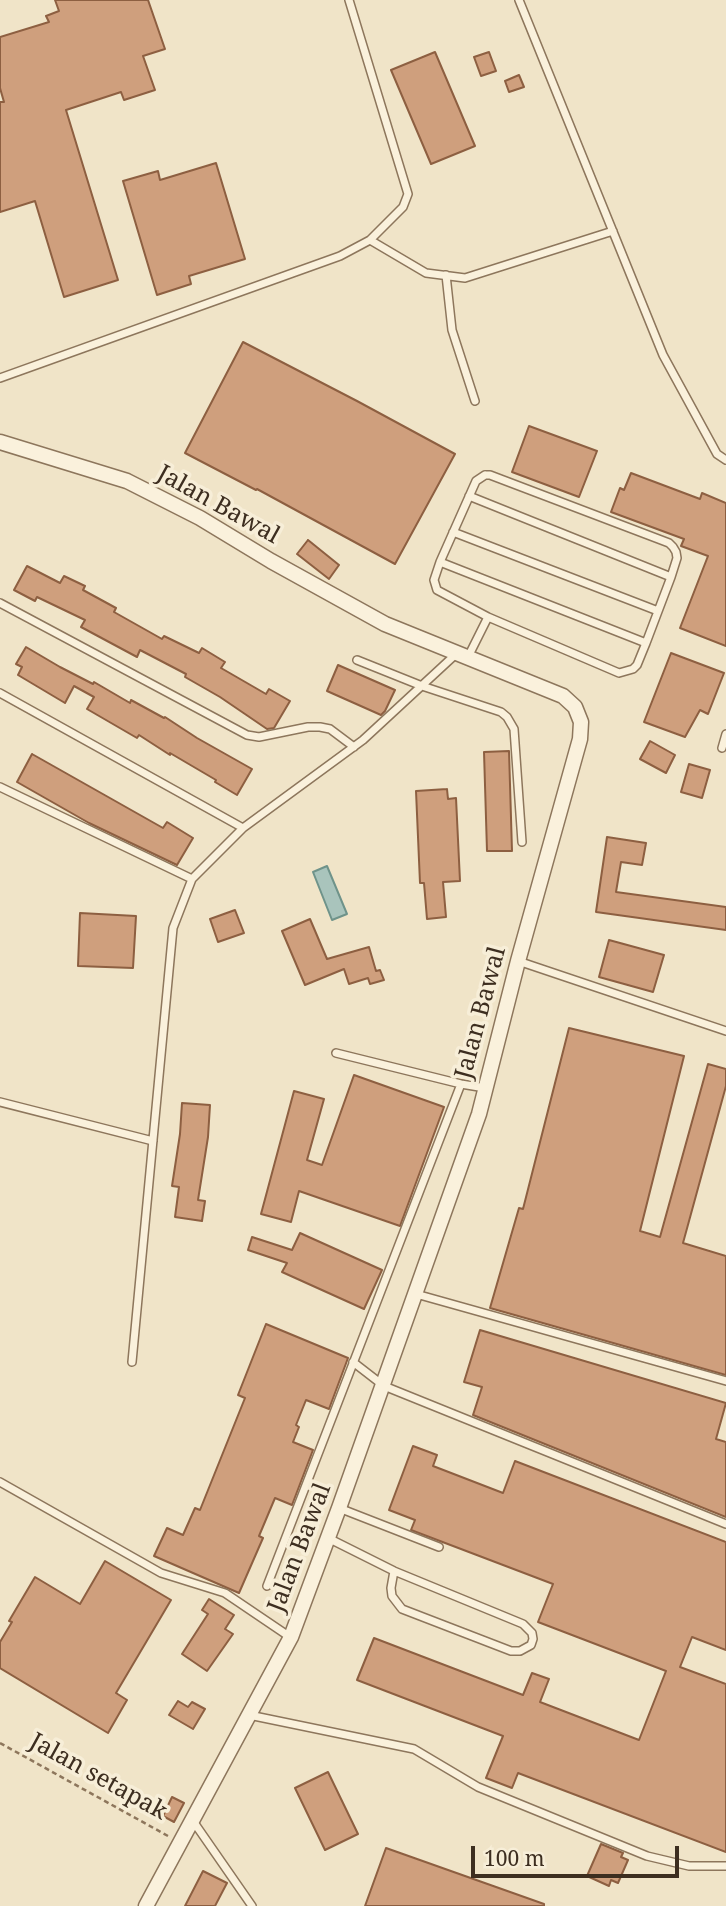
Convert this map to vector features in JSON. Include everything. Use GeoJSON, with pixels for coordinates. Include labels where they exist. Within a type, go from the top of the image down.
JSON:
{"type":"FeatureCollection","features":[{"type":"Feature","properties":{"kind":"street","name":"Jalan Bawal"},"geometry":{"type":"LineString","coordinates":[[0,442],[127,481],[200,518],[385,624],[563,696],[575,707],[581,722],[580,738],[479,1114],[340,1508],[291,1637],[146,1906]]}},
{"type":"Feature","properties":{"kind":"lane"},"geometry":{"type":"LineString","coordinates":[[0,378],[340,256],[370,240],[403,207],[408,194],[349,0]]}},
{"type":"Feature","properties":{"kind":"lane"},"geometry":{"type":"LineString","coordinates":[[519,0],[663,355],[717,454],[726,460]]}},
{"type":"Feature","properties":{"kind":"lane"},"geometry":{"type":"LineString","coordinates":[[370,240],[426,273],[465,278],[613,231]]}},
{"type":"Feature","properties":{"kind":"lane"},"geometry":{"type":"LineString","coordinates":[[446,275],[452,330],[475,401]]}},
{"type":"Feature","properties":{"kind":"lane"},"geometry":{"type":"LineString","coordinates":[[491,475],[669,544],[676,552],[677,558],[637,665],[629,671],[619,673],[488,617],[437,590],[434,580],[453,532],[475,481],[491,475]]}},
{"type":"Feature","properties":{"kind":"lane"},"geometry":{"type":"LineString","coordinates":[[469,496],[671,577]]}},
{"type":"Feature","properties":{"kind":"lane"},"geometry":{"type":"LineString","coordinates":[[453,532],[659,611]]}},
{"type":"Feature","properties":{"kind":"lane"},"geometry":{"type":"LineString","coordinates":[[440,562],[646,643]]}},
{"type":"Feature","properties":{"kind":"lane"},"geometry":{"type":"LineString","coordinates":[[0,603],[247,735],[259,737],[320,727],[330,729],[354,747]]}},
{"type":"Feature","properties":{"kind":"lane"},"geometry":{"type":"LineString","coordinates":[[132,1362],[173,928],[192,879],[243,828],[354,747],[422,686],[462,656],[488,617]]}},
{"type":"Feature","properties":{"kind":"lane"},"geometry":{"type":"LineString","coordinates":[[357,660],[422,686],[500,712],[511,722],[514,729],[522,842]]}},
{"type":"Feature","properties":{"kind":"lane"},"geometry":{"type":"LineString","coordinates":[[0,693],[243,828]]}},
{"type":"Feature","properties":{"kind":"lane"},"geometry":{"type":"LineString","coordinates":[[722,748],[726,734]]}},
{"type":"Feature","properties":{"kind":"lane"},"geometry":{"type":"LineString","coordinates":[[0,787],[192,879]]}},
{"type":"Feature","properties":{"kind":"lane"},"geometry":{"type":"LineString","coordinates":[[518,961],[726,1031]]}},
{"type":"Feature","properties":{"kind":"lane"},"geometry":{"type":"LineString","coordinates":[[336,1053],[485,1088]]}},
{"type":"Feature","properties":{"kind":"lane"},"geometry":{"type":"LineString","coordinates":[[267,1586],[461,1084]]}},
{"type":"Feature","properties":{"kind":"lane"},"geometry":{"type":"LineString","coordinates":[[0,1102],[153,1140]]}},
{"type":"Feature","properties":{"kind":"lane"},"geometry":{"type":"LineString","coordinates":[[416,1294],[726,1381]]}},
{"type":"Feature","properties":{"kind":"lane"},"geometry":{"type":"LineString","coordinates":[[354,1362],[384,1386],[726,1524]]}},
{"type":"Feature","properties":{"kind":"lane"},"geometry":{"type":"LineString","coordinates":[[0,1482],[162,1573],[225,1593],[291,1637]]}},
{"type":"Feature","properties":{"kind":"lane"},"geometry":{"type":"LineString","coordinates":[[340,1508],[439,1547]]}},
{"type":"Feature","properties":{"kind":"lane"},"geometry":{"type":"LineString","coordinates":[[328,1538],[394,1572],[523,1624],[532,1633],[531,1645],[520,1651],[511,1651],[402,1609],[393,1597],[391,1588],[394,1572]]}},
{"type":"Feature","properties":{"kind":"lane"},"geometry":{"type":"LineString","coordinates":[[248,1715],[414,1749],[478,1787],[648,1856],[689,1866],[726,1866]]}},
{"type":"Feature","properties":{"kind":"lane"},"geometry":{"type":"LineString","coordinates":[[194,1821],[252,1906]]}},
{"type":"Feature","properties":{"kind":"path","name":"Jalan setapak"},"geometry":{"type":"LineString","coordinates":[[0,1743],[180,1842]]}},
{"type":"Feature","properties":{"kind":"water"},"geometry":{"type":"Polygon","coordinates":[[[327,866],[347,914],[332,920],[313,872],[327,866]]]}},
{"type":"Feature","properties":{"kind":"building"},"geometry":{"type":"Polygon","coordinates":[[[55,0],[148,0],[165,49],[143,56],[155,90],[124,100],[121,92],[66,110],[118,280],[64,297],[35,201],[0,212],[0,102],[4,102],[0,88],[0,37],[49,22],[46,16],[59,11],[55,0]]]}},
{"type":"Feature","properties":{"kind":"building"},"geometry":{"type":"Polygon","coordinates":[[[435,52],[475,146],[431,164],[391,70],[435,52]]]}},
{"type":"Feature","properties":{"kind":"building"},"geometry":{"type":"Polygon","coordinates":[[[489,52],[496,71],[481,76],[474,57],[489,52]]]}},
{"type":"Feature","properties":{"kind":"building"},"geometry":{"type":"Polygon","coordinates":[[[519,75],[524,87],[509,92],[505,81],[519,75]]]}},
{"type":"Feature","properties":{"kind":"building"},"geometry":{"type":"Polygon","coordinates":[[[216,163],[245,259],[189,276],[191,284],[157,295],[123,181],[158,171],[160,180],[216,163]]]}},
{"type":"Feature","properties":{"kind":"building"},"geometry":{"type":"Polygon","coordinates":[[[243,342],[455,454],[395,564],[185,453],[243,342]]]}},
{"type":"Feature","properties":{"kind":"building"},"geometry":{"type":"Polygon","coordinates":[[[529,426],[597,451],[579,497],[512,472],[529,426]]]}},
{"type":"Feature","properties":{"kind":"building"},"geometry":{"type":"Polygon","coordinates":[[[631,473],[700,499],[702,493],[726,503],[726,646],[680,628],[708,556],[681,546],[684,539],[611,512],[620,488],[624,490],[631,473]]]}},
{"type":"Feature","properties":{"kind":"building"},"geometry":{"type":"Polygon","coordinates":[[[308,540],[339,565],[329,579],[297,554],[308,540]]]}},
{"type":"Feature","properties":{"kind":"building"},"geometry":{"type":"Polygon","coordinates":[[[27,566],[60,583],[64,576],[85,586],[83,590],[116,608],[114,612],[162,639],[164,636],[199,653],[202,648],[225,662],[221,668],[266,694],[269,689],[290,701],[274,728],[267,729],[185,677],[186,674],[140,650],[137,657],[81,627],[85,620],[37,597],[35,601],[14,590],[27,566]]]}},
{"type":"Feature","properties":{"kind":"building"},"geometry":{"type":"Polygon","coordinates":[[[26,647],[130,703],[131,700],[165,717],[252,769],[237,795],[139,735],[137,738],[87,709],[94,697],[74,686],[65,703],[18,675],[22,667],[16,664],[26,647]]]}},
{"type":"Feature","properties":{"kind":"building"},"geometry":{"type":"Polygon","coordinates":[[[671,653],[724,673],[708,714],[700,710],[685,737],[644,722],[671,653]]]}},
{"type":"Feature","properties":{"kind":"building"},"geometry":{"type":"Polygon","coordinates":[[[338,665],[395,690],[381,715],[327,691],[338,665]]]}},
{"type":"Feature","properties":{"kind":"building"},"geometry":{"type":"Polygon","coordinates":[[[650,741],[675,755],[666,773],[640,759],[650,741]]]}},
{"type":"Feature","properties":{"kind":"building"},"geometry":{"type":"Polygon","coordinates":[[[509,751],[512,851],[487,851],[484,752],[509,751]]]}},
{"type":"Feature","properties":{"kind":"building"},"geometry":{"type":"Polygon","coordinates":[[[32,754],[163,828],[167,822],[193,838],[177,865],[89,823],[17,782],[32,754]]]}},
{"type":"Feature","properties":{"kind":"building"},"geometry":{"type":"Polygon","coordinates":[[[689,764],[710,770],[702,798],[681,792],[689,764]]]}},
{"type":"Feature","properties":{"kind":"building"},"geometry":{"type":"Polygon","coordinates":[[[447,789],[448,799],[456,798],[460,881],[443,882],[446,917],[427,919],[424,883],[420,883],[416,791],[447,789]]]}},
{"type":"Feature","properties":{"kind":"building"},"geometry":{"type":"Polygon","coordinates":[[[607,837],[646,843],[642,865],[621,862],[616,892],[726,907],[726,930],[596,912],[607,837]]]}},
{"type":"Feature","properties":{"kind":"building"},"geometry":{"type":"Polygon","coordinates":[[[235,910],[244,933],[218,942],[210,919],[235,910]]]}},
{"type":"Feature","properties":{"kind":"building"},"geometry":{"type":"Polygon","coordinates":[[[80,913],[136,916],[133,968],[78,966],[80,913]]]}},
{"type":"Feature","properties":{"kind":"building"},"geometry":{"type":"Polygon","coordinates":[[[310,919],[327,959],[369,947],[376,971],[380,970],[384,980],[370,984],[368,978],[349,984],[344,969],[305,985],[282,931],[310,919]]]}},
{"type":"Feature","properties":{"kind":"building"},"geometry":{"type":"Polygon","coordinates":[[[609,940],[664,955],[653,992],[599,977],[609,940]]]}},
{"type":"Feature","properties":{"kind":"building"},"geometry":{"type":"Polygon","coordinates":[[[569,1028],[684,1056],[640,1231],[660,1237],[708,1064],[726,1069],[726,1086],[683,1243],[726,1256],[726,1375],[490,1308],[519,1208],[523,1209],[569,1028]]]}},
{"type":"Feature","properties":{"kind":"building"},"geometry":{"type":"Polygon","coordinates":[[[354,1075],[444,1107],[400,1226],[299,1191],[291,1222],[261,1214],[294,1091],[324,1099],[307,1160],[322,1165],[354,1075]]]}},
{"type":"Feature","properties":{"kind":"building"},"geometry":{"type":"Polygon","coordinates":[[[182,1103],[210,1105],[198,1200],[205,1201],[202,1221],[175,1217],[179,1187],[172,1186],[182,1103]]]}},
{"type":"Feature","properties":{"kind":"building"},"geometry":{"type":"Polygon","coordinates":[[[300,1233],[382,1270],[364,1309],[282,1272],[287,1263],[248,1250],[252,1237],[292,1250],[300,1233]]]}},
{"type":"Feature","properties":{"kind":"building"},"geometry":{"type":"Polygon","coordinates":[[[266,1324],[348,1358],[329,1409],[306,1400],[296,1425],[299,1427],[293,1442],[313,1450],[292,1505],[275,1498],[259,1536],[263,1538],[239,1593],[154,1556],[167,1528],[183,1535],[195,1508],[200,1510],[245,1398],[238,1395],[266,1324]]]}},
{"type":"Feature","properties":{"kind":"building"},"geometry":{"type":"Polygon","coordinates":[[[480,1330],[726,1403],[716,1439],[726,1442],[726,1517],[473,1415],[482,1387],[464,1382],[480,1330]]]}},
{"type":"Feature","properties":{"kind":"building"},"geometry":{"type":"Polygon","coordinates":[[[413,1446],[437,1455],[433,1466],[503,1493],[515,1461],[726,1542],[726,1650],[692,1637],[680,1667],[726,1684],[726,1852],[518,1773],[512,1788],[486,1778],[503,1736],[357,1680],[374,1638],[523,1695],[532,1673],[549,1679],[540,1702],[639,1740],[666,1671],[538,1622],[553,1584],[411,1530],[415,1520],[389,1510],[413,1446]]]}},
{"type":"Feature","properties":{"kind":"building"},"geometry":{"type":"Polygon","coordinates":[[[105,1561],[171,1600],[116,1693],[127,1700],[108,1733],[0,1668],[0,1642],[35,1577],[80,1604],[105,1561]]]}},
{"type":"Feature","properties":{"kind":"building"},"geometry":{"type":"Polygon","coordinates":[[[209,1599],[234,1615],[225,1629],[233,1634],[207,1671],[182,1654],[208,1614],[202,1610],[209,1599]]]}},
{"type":"Feature","properties":{"kind":"building"},"geometry":{"type":"Polygon","coordinates":[[[178,1701],[188,1707],[192,1702],[205,1709],[193,1729],[169,1715],[178,1701]]]}},
{"type":"Feature","properties":{"kind":"building"},"geometry":{"type":"Polygon","coordinates":[[[328,1772],[358,1834],[325,1850],[295,1788],[328,1772]]]}},
{"type":"Feature","properties":{"kind":"building"},"geometry":{"type":"Polygon","coordinates":[[[172,1797],[184,1803],[174,1822],[163,1816],[172,1797]]]}},
{"type":"Feature","properties":{"kind":"building"},"geometry":{"type":"Polygon","coordinates":[[[601,1844],[623,1853],[621,1857],[628,1860],[618,1883],[611,1880],[609,1886],[587,1876],[601,1844]]]}},
{"type":"Feature","properties":{"kind":"building"},"geometry":{"type":"Polygon","coordinates":[[[386,1848],[544,1904],[544,1906],[365,1906],[386,1848]]]}},
{"type":"Feature","properties":{"kind":"building"},"geometry":{"type":"Polygon","coordinates":[[[203,1871],[227,1883],[215,1906],[185,1906],[203,1871]]]}}]}
